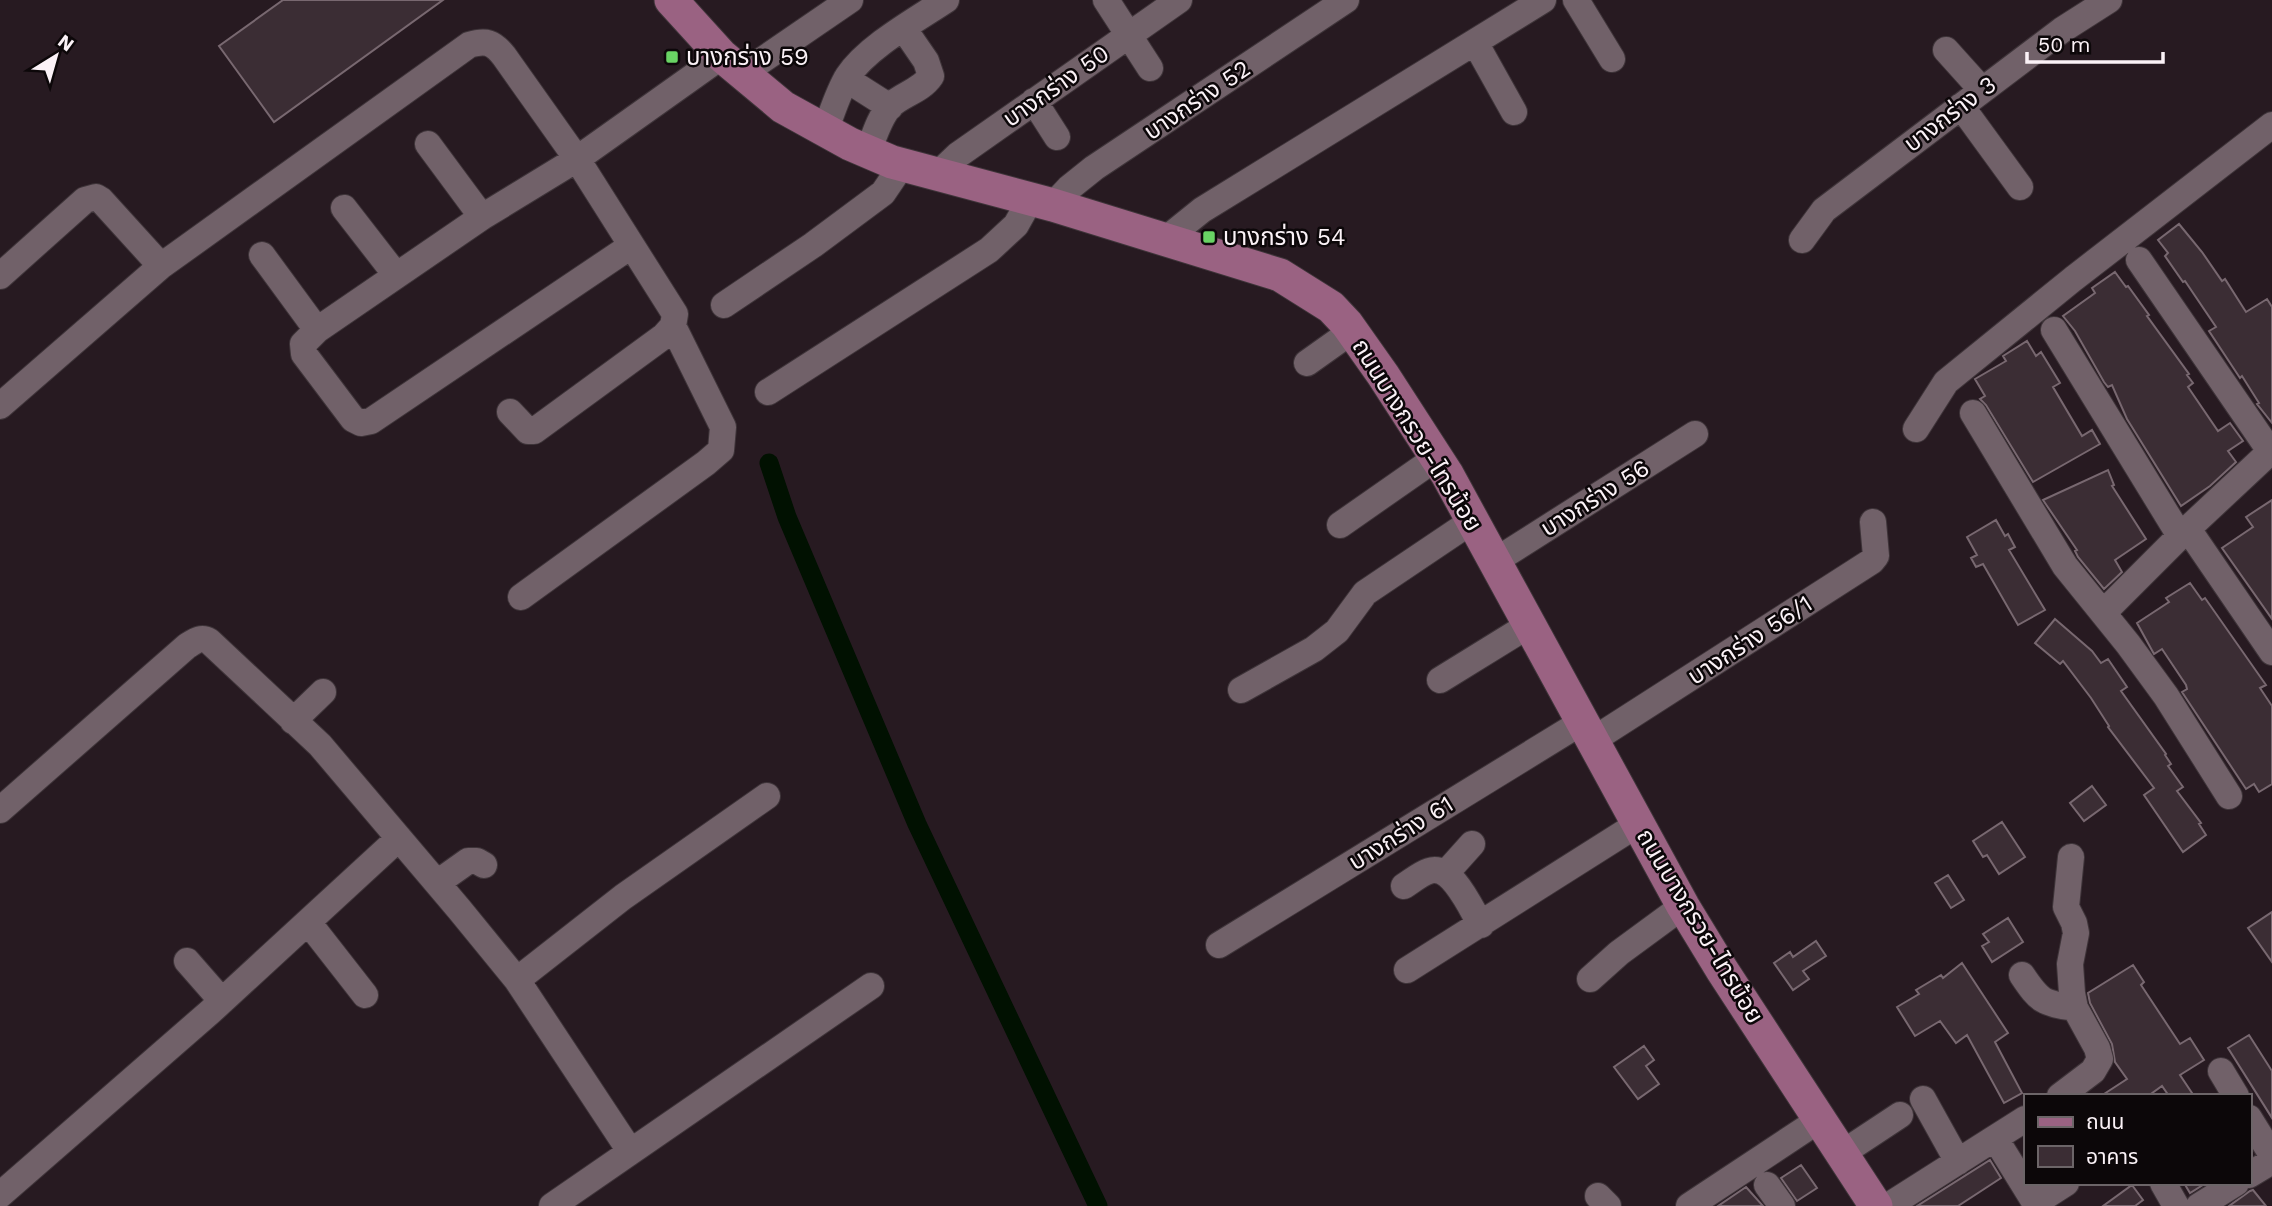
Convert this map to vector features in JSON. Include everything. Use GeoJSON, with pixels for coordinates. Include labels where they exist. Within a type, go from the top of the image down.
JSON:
{"type":"FeatureCollection","features":[{"type":"Feature","properties":{"kind":"main road","name":"ถนนบางกรวย-ไทรน้อย"},"geometry":{"type":"LineString","coordinates":[[681,4],[732,65],[783,107],[868,152],[937,175],[1166,239],[1280,275],[1332,306],[1352,331],[1436,458],[1683,906],[1876,1206]]}},
{"type":"Feature","properties":{"kind":"street"},"geometry":{"type":"LineString","coordinates":[[631,246],[366,423],[361,424],[353,419],[304,354],[303,344],[317,330],[482,217],[732,65],[849,0]]}},
{"type":"Feature","properties":{"kind":"street"},"geometry":{"type":"LineString","coordinates":[[825,131],[846,79],[857,64],[874,49],[946,0]]}},
{"type":"Feature","properties":{"kind":"street"},"geometry":{"type":"LineString","coordinates":[[1106,0],[1150,68]]}},
{"type":"Feature","properties":{"kind":"street","name":"บางกร่าง 50"},"geometry":{"type":"LineString","coordinates":[[937,175],[958,155],[1179,0]]}},
{"type":"Feature","properties":{"kind":"street","name":"บางกร่าง 52"},"geometry":{"type":"LineString","coordinates":[[768,392],[989,250],[1041,203],[1069,188],[1094,168],[1346,0]]}},
{"type":"Feature","properties":{"kind":"street"},"geometry":{"type":"LineString","coordinates":[[1166,239],[1202,210],[1543,0]]}},
{"type":"Feature","properties":{"kind":"street"},"geometry":{"type":"LineString","coordinates":[[1576,0],[1612,59]]}},
{"type":"Feature","properties":{"kind":"street","name":"บางกร่าง 3"},"geometry":{"type":"LineString","coordinates":[[1802,240],[1824,209],[2062,30],[2109,0]]}},
{"type":"Feature","properties":{"kind":"street"},"geometry":{"type":"LineString","coordinates":[[868,152],[890,107],[920,87],[931,76],[926,61],[904,29]]}},
{"type":"Feature","properties":{"kind":"street"},"geometry":{"type":"LineString","coordinates":[[0,406],[161,266],[469,45],[483,41],[495,45],[504,56],[577,159],[675,314],[673,326],[664,336],[534,431],[528,432],[510,412]]}},
{"type":"Feature","properties":{"kind":"street"},"geometry":{"type":"LineString","coordinates":[[1475,44],[1514,112]]}},
{"type":"Feature","properties":{"kind":"street"},"geometry":{"type":"LineString","coordinates":[[1947,50],[2020,187]]}},
{"type":"Feature","properties":{"kind":"street"},"geometry":{"type":"LineString","coordinates":[[846,79],[890,107]]}},
{"type":"Feature","properties":{"kind":"street"},"geometry":{"type":"LineString","coordinates":[[1034,101],[1057,137]]}},
{"type":"Feature","properties":{"kind":"street"},"geometry":{"type":"LineString","coordinates":[[1916,429],[1941,390],[1956,374],[2073,279],[2272,125]]}},
{"type":"Feature","properties":{"kind":"street"},"geometry":{"type":"LineString","coordinates":[[428,144],[482,217]]}},
{"type":"Feature","properties":{"kind":"street"},"geometry":{"type":"LineString","coordinates":[[724,305],[813,245],[883,193],[902,164]]}},
{"type":"Feature","properties":{"kind":"street"},"geometry":{"type":"LineString","coordinates":[[0,276],[85,200],[96,197],[161,266]]}},
{"type":"Feature","properties":{"kind":"street"},"geometry":{"type":"LineString","coordinates":[[344,208],[396,275]]}},
{"type":"Feature","properties":{"kind":"street"},"geometry":{"type":"LineString","coordinates":[[262,255],[317,330]]}},
{"type":"Feature","properties":{"kind":"street"},"geometry":{"type":"LineString","coordinates":[[2103,613],[2184,532],[2272,452],[2139,260]]}},
{"type":"Feature","properties":{"kind":"street"},"geometry":{"type":"LineString","coordinates":[[521,597],[721,450],[723,427],[673,326]]}},
{"type":"Feature","properties":{"kind":"street"},"geometry":{"type":"LineString","coordinates":[[2054,330],[2184,532],[2272,652]]}},
{"type":"Feature","properties":{"kind":"street"},"geometry":{"type":"LineString","coordinates":[[1307,363],[1352,331]]}},
{"type":"Feature","properties":{"kind":"street"},"geometry":{"type":"LineString","coordinates":[[1973,413],[2065,566],[2166,696],[2229,796]]}},
{"type":"Feature","properties":{"kind":"street","name":"บางกร่าง 56"},"geometry":{"type":"LineString","coordinates":[[1495,561],[1695,434]]}},
{"type":"Feature","properties":{"kind":"street"},"geometry":{"type":"LineString","coordinates":[[1340,524],[1436,458]]}},
{"type":"Feature","properties":{"kind":"street"},"geometry":{"type":"LineString","coordinates":[[1241,690],[1314,649],[1337,631],[1366,593],[1472,521]]}},
{"type":"Feature","properties":{"kind":"street","name":"บางกร่าง 56/1"},"geometry":{"type":"LineString","coordinates":[[1588,731],[1872,561],[1875,556],[1873,522]]}},
{"type":"Feature","properties":{"kind":"street"},"geometry":{"type":"LineString","coordinates":[[1440,680],[1529,625]]}},
{"type":"Feature","properties":{"kind":"street"},"geometry":{"type":"LineString","coordinates":[[0,810],[187,646],[204,638],[320,745],[437,883],[517,980],[630,1151]]}},
{"type":"Feature","properties":{"kind":"street"},"geometry":{"type":"LineString","coordinates":[[293,720],[323,692]]}},
{"type":"Feature","properties":{"kind":"street","name":"บางกร่าง 61"},"geometry":{"type":"LineString","coordinates":[[1219,945],[1588,731]]}},
{"type":"Feature","properties":{"kind":"street"},"geometry":{"type":"LineString","coordinates":[[517,980],[623,897],[767,796]]}},
{"type":"Feature","properties":{"kind":"street"},"geometry":{"type":"LineString","coordinates":[[1407,971],[1638,824]]}},
{"type":"Feature","properties":{"kind":"street"},"geometry":{"type":"LineString","coordinates":[[0,1195],[222,1001],[399,838]]}},
{"type":"Feature","properties":{"kind":"street"},"geometry":{"type":"LineString","coordinates":[[1446,873],[1472,844]]}},
{"type":"Feature","properties":{"kind":"street"},"geometry":{"type":"LineString","coordinates":[[2063,1094],[2093,1072],[2100,1059],[2097,1048],[2075,1008],[2070,964],[2076,933],[2066,907],[2071,857]]}},
{"type":"Feature","properties":{"kind":"street"},"geometry":{"type":"LineString","coordinates":[[437,883],[468,861],[477,861],[484,865]]}},
{"type":"Feature","properties":{"kind":"street"},"geometry":{"type":"LineString","coordinates":[[1404,886],[1428,871],[1446,873],[1481,925]]}},
{"type":"Feature","properties":{"kind":"street"},"geometry":{"type":"LineString","coordinates":[[1590,979],[1619,953],[1683,906]]}},
{"type":"Feature","properties":{"kind":"street"},"geometry":{"type":"LineString","coordinates":[[307,922],[365,995]]}},
{"type":"Feature","properties":{"kind":"street"},"geometry":{"type":"LineString","coordinates":[[187,961],[222,1001]]}},
{"type":"Feature","properties":{"kind":"street"},"geometry":{"type":"LineString","coordinates":[[2022,975],[2035,995],[2044,1002],[2075,1008]]}},
{"type":"Feature","properties":{"kind":"street"},"geometry":{"type":"LineString","coordinates":[[552,1206],[871,986]]}},
{"type":"Feature","properties":{"kind":"street"},"geometry":{"type":"LineString","coordinates":[[2221,1071],[2235,1094]]}},
{"type":"Feature","properties":{"kind":"street"},"geometry":{"type":"LineString","coordinates":[[1923,1099],[1958,1162]]}},
{"type":"Feature","properties":{"kind":"street"},"geometry":{"type":"LineString","coordinates":[[1842,1154],[1900,1115]]}},
{"type":"Feature","properties":{"kind":"street"},"geometry":{"type":"LineString","coordinates":[[1689,1206],[1819,1120]]}},
{"type":"Feature","properties":{"kind":"street"},"geometry":{"type":"LineString","coordinates":[[1888,1206],[2024,1120]]}},
{"type":"Feature","properties":{"kind":"street"},"geometry":{"type":"LineString","coordinates":[[2251,1121],[2272,1155]]}},
{"type":"Feature","properties":{"kind":"street"},"geometry":{"type":"LineString","coordinates":[[1995,1139],[2036,1204],[2063,1185]]}},
{"type":"Feature","properties":{"kind":"street"},"geometry":{"type":"LineString","coordinates":[[2251,1174],[2272,1161]]}},
{"type":"Feature","properties":{"kind":"street"},"geometry":{"type":"LineString","coordinates":[[2164,1185],[2176,1206]]}},
{"type":"Feature","properties":{"kind":"street"},"geometry":{"type":"LineString","coordinates":[[2199,1206],[2233,1185]]}},
{"type":"Feature","properties":{"kind":"building"},"geometry":{"type":"Polygon","coordinates":[[[283,0],[443,0],[274,122],[219,46],[283,0]]]}},
{"type":"Feature","properties":{"kind":"building"},"geometry":{"type":"Polygon","coordinates":[[[2179,224],[2222,281],[2225,279],[2246,312],[2267,299],[2272,307],[2272,423],[2209,331],[2216,327],[2165,256],[2168,253],[2158,240],[2179,224]]]}},
{"type":"Feature","properties":{"kind":"building"},"geometry":{"type":"Polygon","coordinates":[[[2115,272],[2126,287],[2128,286],[2189,374],[2187,375],[2193,383],[2188,387],[2218,431],[2230,423],[2243,441],[2228,451],[2236,462],[2210,486],[2181,506],[2127,419],[2112,385],[2108,387],[2104,382],[2075,331],[2063,316],[2095,293],[2092,288],[2115,272]]]}},
{"type":"Feature","properties":{"kind":"building"},"geometry":{"type":"Polygon","coordinates":[[[2027,341],[2036,356],[2041,352],[2060,383],[2053,387],[2082,436],[2092,430],[2100,444],[2033,482],[1980,399],[1985,396],[1975,379],[2006,361],[2003,356],[2027,341]]]}},
{"type":"Feature","properties":{"kind":"building"},"geometry":{"type":"Polygon","coordinates":[[[2108,470],[2114,485],[2112,486],[2146,539],[2115,560],[2122,572],[2104,589],[2078,557],[2075,551],[2077,550],[2043,500],[2108,470]]]}},
{"type":"Feature","properties":{"kind":"building"},"geometry":{"type":"Polygon","coordinates":[[[2272,500],[2272,619],[2222,548],[2253,527],[2246,517],[2272,500]]]}},
{"type":"Feature","properties":{"kind":"building"},"geometry":{"type":"Polygon","coordinates":[[[1996,520],[2005,536],[2008,534],[2015,547],[2009,550],[2045,610],[2018,625],[1983,564],[1976,567],[1971,558],[1977,555],[1967,537],[1996,520]]]}},
{"type":"Feature","properties":{"kind":"building"},"geometry":{"type":"Polygon","coordinates":[[[2190,583],[2202,600],[2205,598],[2266,685],[2260,688],[2272,706],[2272,784],[2259,792],[2254,784],[2246,789],[2182,692],[2187,689],[2186,685],[2162,649],[2154,654],[2137,623],[2169,602],[2166,598],[2190,583]]]}},
{"type":"Feature","properties":{"kind":"building"},"geometry":{"type":"Polygon","coordinates":[[[2055,619],[2092,651],[2101,663],[2108,659],[2127,687],[2121,691],[2166,754],[2171,764],[2168,766],[2183,787],[2177,791],[2201,823],[2199,824],[2206,835],[2183,852],[2144,795],[2154,788],[2108,727],[2091,698],[2063,661],[2060,664],[2035,643],[2055,619]]]}},
{"type":"Feature","properties":{"kind":"building"},"geometry":{"type":"Polygon","coordinates":[[[2092,786],[2106,805],[2084,821],[2070,803],[2092,786]]]}},
{"type":"Feature","properties":{"kind":"building"},"geometry":{"type":"Polygon","coordinates":[[[2002,822],[2025,857],[1999,874],[1987,855],[1983,857],[1973,841],[2002,822]]]}},
{"type":"Feature","properties":{"kind":"building"},"geometry":{"type":"Polygon","coordinates":[[[1948,875],[1964,900],[1951,908],[1935,883],[1948,875]]]}},
{"type":"Feature","properties":{"kind":"building"},"geometry":{"type":"Polygon","coordinates":[[[2272,912],[2272,962],[2248,928],[2272,912]]]}},
{"type":"Feature","properties":{"kind":"building"},"geometry":{"type":"Polygon","coordinates":[[[2008,918],[2023,942],[1992,962],[1982,946],[1989,942],[1983,934],[2008,918]]]}},
{"type":"Feature","properties":{"kind":"building"},"geometry":{"type":"Polygon","coordinates":[[[1816,941],[1826,956],[1803,971],[1809,979],[1793,990],[1774,963],[1790,952],[1793,957],[1816,941]]]}},
{"type":"Feature","properties":{"kind":"building"},"geometry":{"type":"Polygon","coordinates":[[[1962,963],[2008,1033],[1995,1042],[2022,1093],[2004,1103],[1967,1035],[1956,1043],[1940,1021],[1915,1036],[1897,1007],[1919,994],[1916,990],[1941,975],[1943,978],[1962,963]]]}},
{"type":"Feature","properties":{"kind":"building"},"geometry":{"type":"Polygon","coordinates":[[[2133,965],[2144,982],[2141,985],[2180,1044],[2190,1038],[2204,1060],[2180,1075],[2193,1094],[2168,1094],[2162,1086],[2151,1094],[2104,1094],[2127,1079],[2115,1062],[2112,1044],[2090,1003],[2088,993],[2133,965]]]}},
{"type":"Feature","properties":{"kind":"building"},"geometry":{"type":"Polygon","coordinates":[[[2249,1035],[2272,1071],[2272,1118],[2228,1048],[2249,1035]]]}},
{"type":"Feature","properties":{"kind":"building"},"geometry":{"type":"Polygon","coordinates":[[[1644,1046],[1654,1060],[1646,1066],[1659,1084],[1638,1099],[1614,1067],[1644,1046]]]}},
{"type":"Feature","properties":{"kind":"building"},"geometry":{"type":"Polygon","coordinates":[[[1990,1160],[2001,1178],[1958,1206],[1917,1206],[1990,1160]]]}},
{"type":"Feature","properties":{"kind":"building"},"geometry":{"type":"Polygon","coordinates":[[[1801,1165],[1817,1188],[1797,1201],[1781,1178],[1801,1165]]]}},
{"type":"Feature","properties":{"kind":"building"},"geometry":{"type":"Polygon","coordinates":[[[2132,1185],[2143,1200],[2135,1206],[2103,1206],[2132,1185]]]}},
{"type":"Feature","properties":{"kind":"building"},"geometry":{"type":"Polygon","coordinates":[[[2185,1185],[2203,1185],[2190,1193],[2185,1185]]]}},
{"type":"Feature","properties":{"kind":"building"},"geometry":{"type":"Polygon","coordinates":[[[1746,1187],[1763,1206],[1718,1206],[1746,1187]]]}},
{"type":"Feature","properties":{"kind":"building"},"geometry":{"type":"Polygon","coordinates":[[[2253,1190],[2266,1206],[2229,1206],[2250,1191],[2253,1190]]]}},
{"type":"Feature","properties":{"kind":"waterway"},"geometry":{"type":"LineString","coordinates":[[769,463],[787,517],[917,824],[1098,1206]]}},
{"type":"Feature","properties":{"kind":"place","name":"บางกร่าง 59"},"geometry":{"type":"Point","coordinates":[672,57]}},
{"type":"Feature","properties":{"kind":"place","name":"บางกร่าง 54"},"geometry":{"type":"Point","coordinates":[1209,237]}}]}
